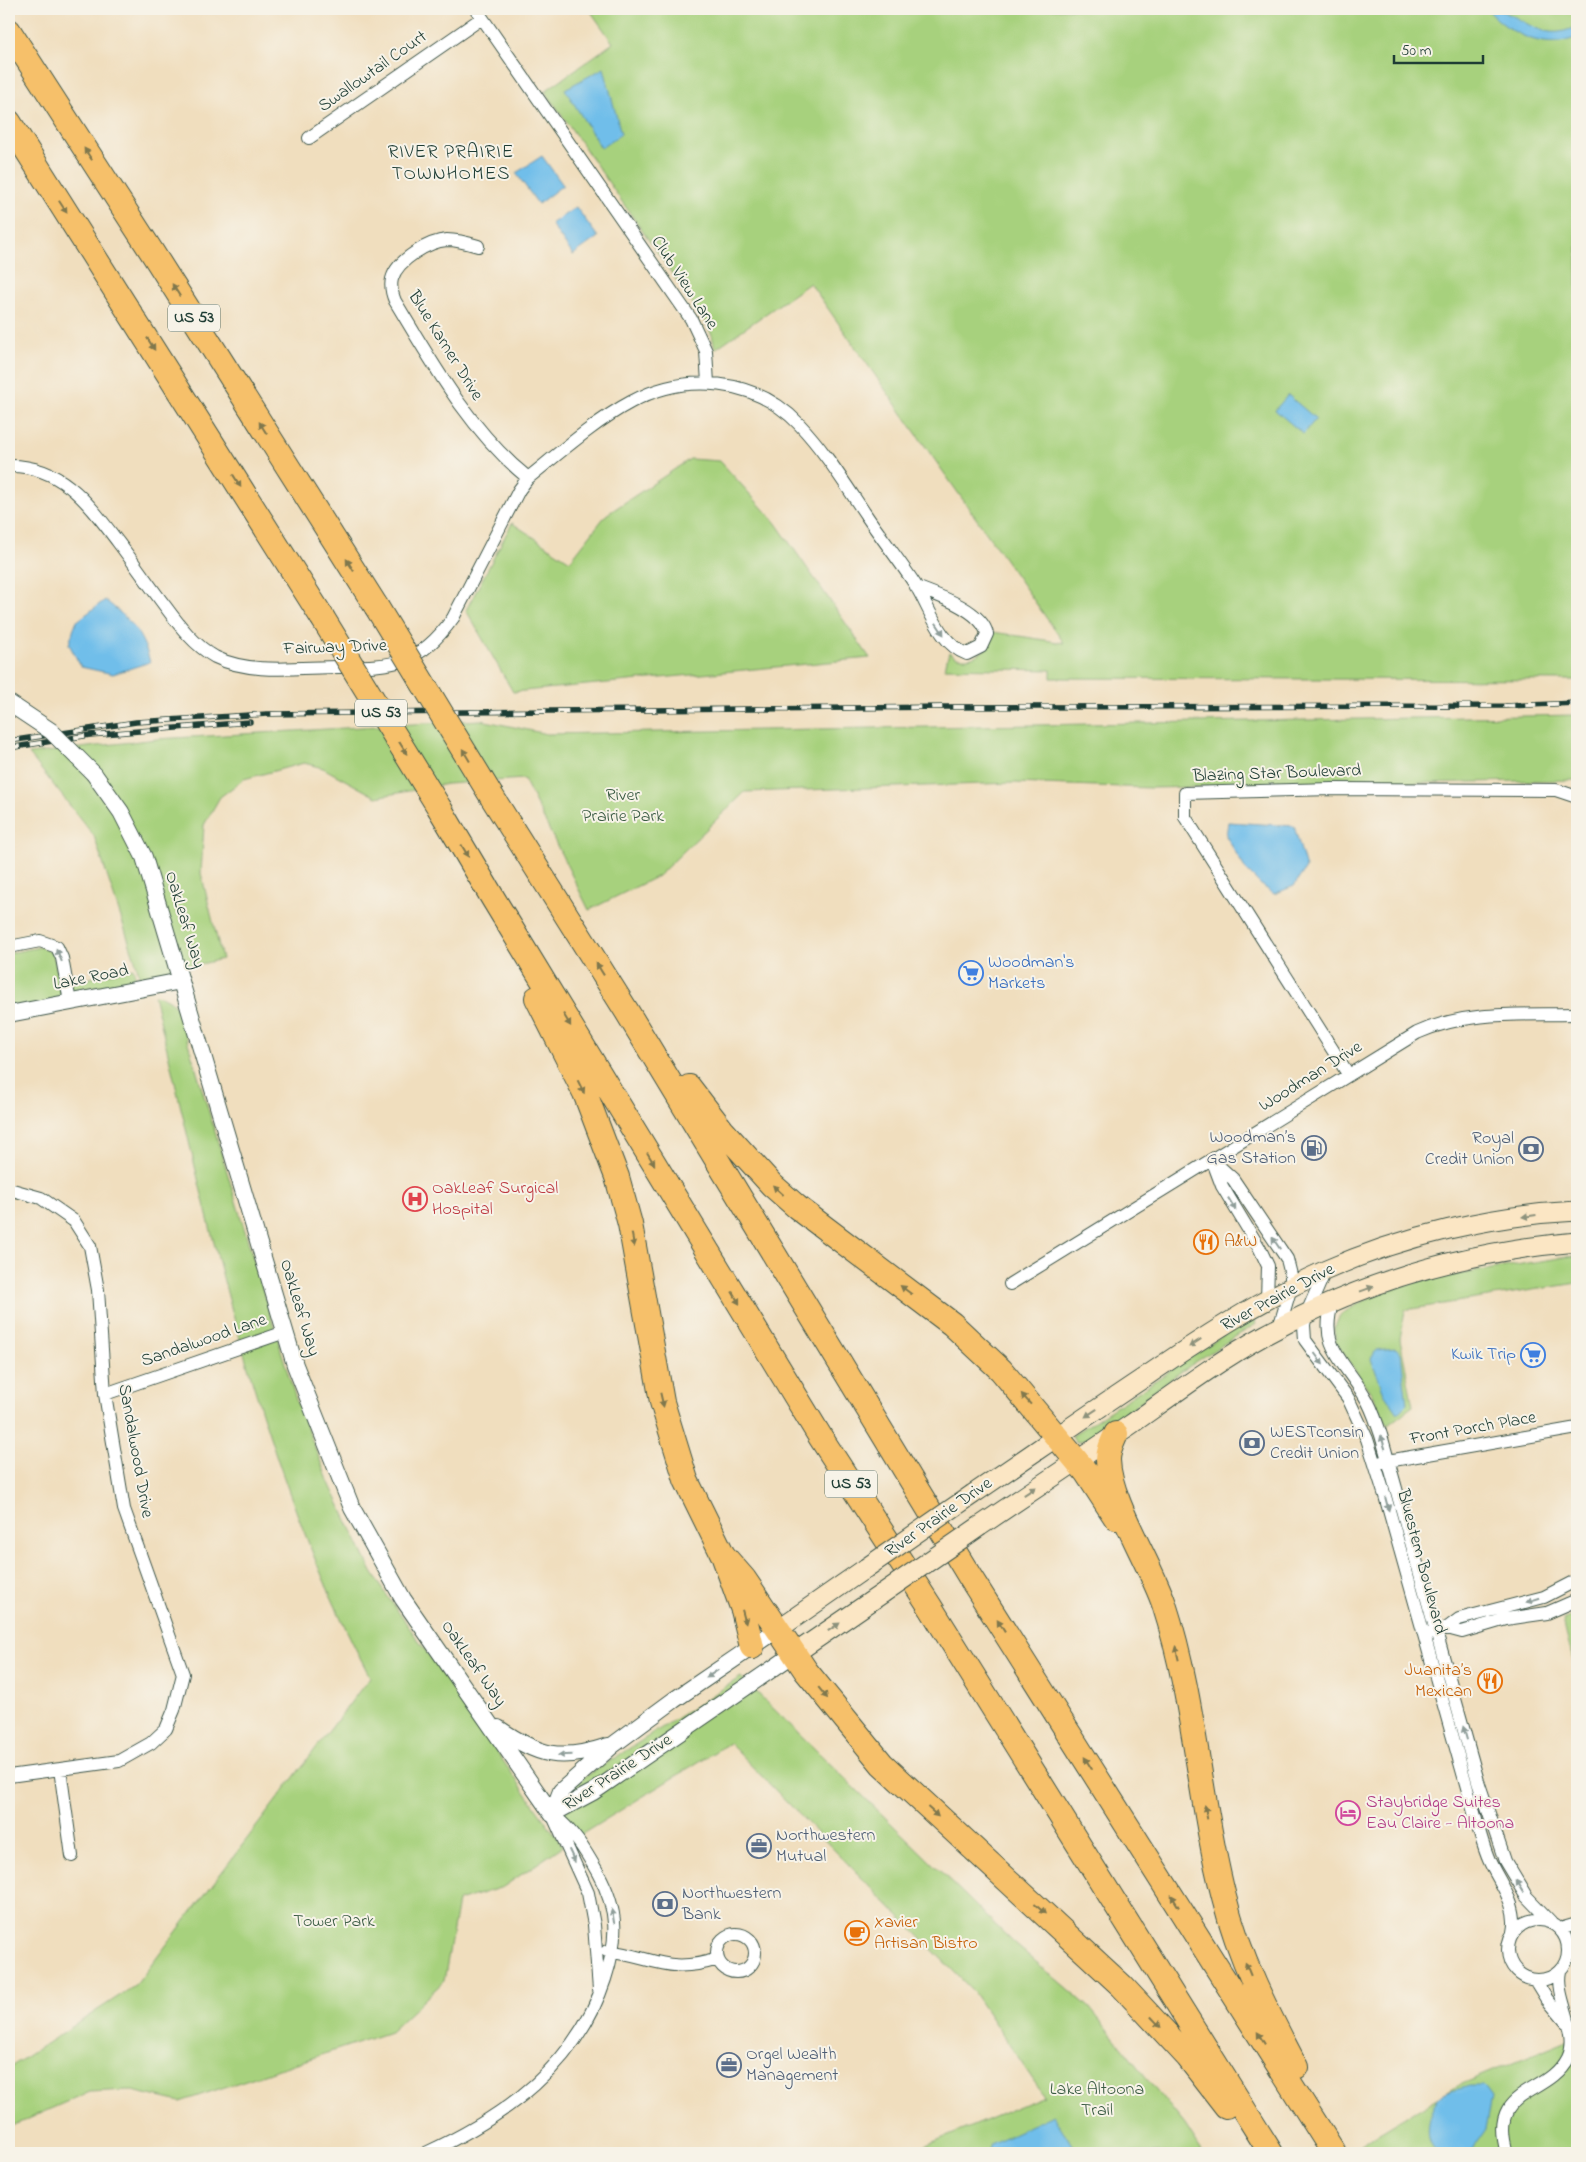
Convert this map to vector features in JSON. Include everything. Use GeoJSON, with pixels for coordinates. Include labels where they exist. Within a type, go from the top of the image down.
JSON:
{"type":"FeatureCollection","features":[{"type":"Feature","properties":{"kind":"highway","name":"US 53"},"geometry":{"type":"LineString","coordinates":[[9,31],[150,249],[376,606],[492,797],[626,1010],[970,1577],[1334,2153]]}},
{"type":"Feature","properties":{"kind":"highway","name":"US 53"},"geometry":{"type":"LineString","coordinates":[[9,122],[322,617],[821,1438],[929,1605],[1271,2153]]}},
{"type":"Feature","properties":{"kind":"highway"},"geometry":{"type":"LineString","coordinates":[[494,900],[520,966],[585,1094],[608,1152],[630,1224],[662,1402],[691,1494],[723,1555],[743,1610],[752,1646]]}},
{"type":"Feature","properties":{"kind":"highway"},"geometry":{"type":"LineString","coordinates":[[626,1010],[677,1070],[722,1130],[772,1185],[797,1207],[952,1324],[1001,1370],[1077,1460],[1114,1514],[1136,1541]]}},
{"type":"Feature","properties":{"kind":"highway"},"geometry":{"type":"LineString","coordinates":[[1116,1434],[1109,1452],[1109,1466],[1121,1505],[1157,1584],[1171,1627],[1189,1709],[1214,1854],[1234,1931],[1257,1990],[1340,2153]]}},
{"type":"Feature","properties":{"kind":"highway"},"geometry":{"type":"LineString","coordinates":[[723,1555],[744,1579],[794,1654],[882,1764],[1064,1930],[1157,2022],[1188,2057],[1263,2153]]}},
{"type":"Feature","properties":{"kind":"main road","name":"River Prairie Drive"},"geometry":{"type":"LineString","coordinates":[[777,1630],[1196,1342],[1267,1300],[1325,1271],[1388,1247],[1444,1231],[1520,1217],[1577,1211]]}},
{"type":"Feature","properties":{"kind":"main road","name":"River Prairie Drive"},"geometry":{"type":"LineString","coordinates":[[794,1654],[1218,1364],[1279,1328],[1332,1304],[1407,1274],[1447,1263],[1514,1249],[1577,1242]]}},
{"type":"Feature","properties":{"kind":"street","name":"Swallowtail Court"},"geometry":{"type":"LineString","coordinates":[[309,138],[479,13]]}},
{"type":"Feature","properties":{"kind":"street","name":"Club View Lane"},"geometry":{"type":"LineString","coordinates":[[479,13],[691,319],[706,351],[708,383]]}},
{"type":"Feature","properties":{"kind":"street","name":"Blue Karner Drive"},"geometry":{"type":"LineString","coordinates":[[478,246],[446,240],[431,244],[398,268],[392,278],[391,289],[395,301],[447,387],[468,416],[493,445],[528,478]]}},
{"type":"Feature","properties":{"kind":"street","name":"Fairway Drive"},"geometry":{"type":"LineString","coordinates":[[9,466],[38,470],[54,476],[71,486],[94,510],[191,638],[216,657],[230,662],[261,667],[383,666],[410,658],[424,650],[436,640],[453,618],[519,490],[528,478],[631,402],[684,383],[708,383]]}},
{"type":"Feature","properties":{"kind":"street"},"geometry":{"type":"LineString","coordinates":[[708,383],[736,388],[758,395],[784,411],[799,424],[849,489],[916,586],[942,633],[953,646],[966,654],[981,647],[986,634],[982,622],[968,611],[916,586]]}},
{"type":"Feature","properties":{"kind":"street","name":"OakLeaf Way"},"geometry":{"type":"LineString","coordinates":[[9,703],[51,731],[94,774],[121,812],[144,857],[295,1365],[352,1508],[403,1599],[552,1814]]}},
{"type":"Feature","properties":{"kind":"street","name":"Blazing Star Boulevard"},"geometry":{"type":"LineString","coordinates":[[1348,1074],[1185,817],[1185,793],[1332,789],[1546,790],[1568,793],[1577,797]]}},
{"type":"Feature","properties":{"kind":"street"},"geometry":{"type":"LineString","coordinates":[[9,947],[40,941],[56,947],[62,958],[70,1002]]}},
{"type":"Feature","properties":{"kind":"street","name":"Lake Road"},"geometry":{"type":"LineString","coordinates":[[9,1014],[181,981]]}},
{"type":"Feature","properties":{"kind":"street","name":"Woodman Drive"},"geometry":{"type":"LineString","coordinates":[[1010,1284],[1348,1074],[1430,1027],[1454,1020],[1483,1016],[1577,1014]]}},
{"type":"Feature","properties":{"kind":"street"},"geometry":{"type":"LineString","coordinates":[[1212,1160],[1233,1179],[1287,1260],[1291,1275],[1291,1288],[1279,1328]]}},
{"type":"Feature","properties":{"kind":"street"},"geometry":{"type":"LineString","coordinates":[[1212,1160],[1222,1186],[1260,1249],[1268,1266],[1267,1300]]}},
{"type":"Feature","properties":{"kind":"street","name":"Sandalwood Drive"},"geometry":{"type":"LineString","coordinates":[[9,1189],[41,1198],[74,1221],[90,1246],[98,1290],[105,1394],[124,1509],[182,1674],[174,1710],[166,1729],[151,1743],[119,1761],[9,1776]]}},
{"type":"Feature","properties":{"kind":"street","name":"Bluestem Boulevard"},"geometry":{"type":"LineString","coordinates":[[1325,1271],[1306,1315],[1304,1325],[1305,1340],[1348,1398],[1374,1462],[1488,1858],[1510,1900],[1515,1925],[1507,1949],[1508,1958],[1518,1973],[1535,1980]]}},
{"type":"Feature","properties":{"kind":"street","name":"Bluestem Boulevard"},"geometry":{"type":"LineString","coordinates":[[1332,1304],[1327,1328],[1331,1346],[1365,1396],[1389,1461],[1442,1630],[1478,1781],[1505,1861],[1526,1896],[1566,1938],[1567,1958]]}},
{"type":"Feature","properties":{"kind":"street","name":"Sandalwood Lane"},"geometry":{"type":"LineString","coordinates":[[105,1394],[285,1332]]}},
{"type":"Feature","properties":{"kind":"street","name":"Front Porch Place"},"geometry":{"type":"LineString","coordinates":[[1374,1462],[1577,1428]]}},
{"type":"Feature","properties":{"kind":"street"},"geometry":{"type":"LineString","coordinates":[[1423,1635],[1442,1630],[1459,1619],[1544,1597],[1577,1580]]}},
{"type":"Feature","properties":{"kind":"street"},"geometry":{"type":"LineString","coordinates":[[1442,1630],[1462,1632],[1506,1619],[1547,1613],[1577,1600]]}},
{"type":"Feature","properties":{"kind":"street","name":"River Prairie Drive"},"geometry":{"type":"LineString","coordinates":[[552,1814],[561,1790],[613,1745],[777,1630]]}},
{"type":"Feature","properties":{"kind":"street","name":"River Prairie Drive"},"geometry":{"type":"LineString","coordinates":[[552,1814],[593,1792],[794,1654]]}},
{"type":"Feature","properties":{"kind":"street"},"geometry":{"type":"LineString","coordinates":[[490,1723],[524,1745],[558,1756],[592,1752],[613,1745]]}},
{"type":"Feature","properties":{"kind":"street"},"geometry":{"type":"LineString","coordinates":[[60,1769],[72,1856]]}},
{"type":"Feature","properties":{"kind":"street"},"geometry":{"type":"LineString","coordinates":[[552,1814],[588,1894],[597,1950],[599,1997]]}},
{"type":"Feature","properties":{"kind":"street"},"geometry":{"type":"LineString","coordinates":[[426,2153],[491,2118],[555,2066],[580,2036],[599,1997],[614,1952],[615,1922],[608,1894],[571,1830],[552,1814]]}},
{"type":"Feature","properties":{"kind":"street"},"geometry":{"type":"LineString","coordinates":[[1513,1932],[1530,1920],[1541,1919],[1556,1926],[1577,1924]]}},
{"type":"Feature","properties":{"kind":"street"},"geometry":{"type":"LineString","coordinates":[[1507,2153],[1502,2132],[1508,2109],[1519,2096],[1553,2074],[1563,2065],[1571,2048],[1568,2024],[1559,1992],[1560,1971],[1567,1958],[1577,1947]]}},
{"type":"Feature","properties":{"kind":"street"},"geometry":{"type":"LineString","coordinates":[[597,1950],[614,1952],[668,1966],[700,1964],[718,1959]]}},
{"type":"Feature","properties":{"kind":"street"},"geometry":{"type":"LineString","coordinates":[[1560,1971],[1553,1976],[1535,1980],[1546,1998],[1568,2024]]}},
{"type":"Feature","properties":{"kind":"green space"},"geometry":{"type":"Polygon","coordinates":[[[589,9],[1577,9],[1577,680],[1051,678],[1051,670],[945,668],[949,652],[963,658],[977,655],[988,646],[993,632],[1064,643],[810,283],[715,349],[712,335],[705,321],[545,91],[613,43],[589,9]]]}},
{"type":"Feature","properties":{"kind":"green space"},"geometry":{"type":"Polygon","coordinates":[[[690,459],[720,461],[775,522],[870,658],[513,692],[466,610],[512,523],[570,561],[606,515],[690,459]]]}},
{"type":"Feature","properties":{"kind":"green space","name":"River Prairie Park"},"geometry":{"type":"Polygon","coordinates":[[[1577,715],[1577,780],[1150,788],[1014,783],[745,792],[658,876],[589,910],[524,779],[447,784],[376,797],[323,768],[304,763],[244,779],[220,797],[204,825],[201,873],[222,959],[140,979],[94,836],[29,754],[157,739],[481,720],[547,734],[1577,715]]]}},
{"type":"Feature","properties":{"kind":"green space"},"geometry":{"type":"Polygon","coordinates":[[[40,947],[53,953],[60,985],[133,968],[139,989],[9,1016],[9,953],[40,947]]]}},
{"type":"Feature","properties":{"kind":"green space","name":"Tower Park"},"geometry":{"type":"Polygon","coordinates":[[[154,995],[169,1000],[175,1005],[179,1013],[297,1403],[330,1485],[372,1572],[390,1600],[563,1846],[503,1887],[458,1901],[444,1981],[390,2032],[180,2102],[128,2090],[89,2092],[9,2127],[9,2068],[136,1985],[370,1677],[331,1596],[297,1513],[267,1429],[217,1256],[154,995]]]}},
{"type":"Feature","properties":{"kind":"green space"},"geometry":{"type":"Polygon","coordinates":[[[1572,1256],[1577,1257],[1577,1283],[1405,1310],[1400,1339],[1413,1406],[1388,1425],[1371,1393],[1336,1343],[1334,1328],[1341,1314],[1374,1295],[1417,1281],[1572,1256]]]}},
{"type":"Feature","properties":{"kind":"green space"},"geometry":{"type":"Polygon","coordinates":[[[1252,1316],[1256,1324],[1159,1387],[1110,1427],[1076,1442],[1072,1436],[1252,1316]]]}},
{"type":"Feature","properties":{"kind":"green space"},"geometry":{"type":"Polygon","coordinates":[[[1577,1614],[1577,1677],[1563,1620],[1577,1614]]]}},
{"type":"Feature","properties":{"kind":"green space","name":"Lake Altoona Trail"},"geometry":{"type":"Polygon","coordinates":[[[741,1677],[1015,1944],[1089,2007],[1185,2125],[1203,2153],[908,2153],[1044,2096],[972,1990],[729,1743],[579,1836],[552,1798],[741,1677]]]}},
{"type":"Feature","properties":{"kind":"green space"},"geometry":{"type":"Polygon","coordinates":[[[1577,2036],[1577,2153],[1346,2153],[1461,2084],[1577,2036]]]}},
{"type":"Feature","properties":{"kind":"water"},"geometry":{"type":"Polygon","coordinates":[[[1487,9],[1510,15],[1540,30],[1551,32],[1563,31],[1577,26],[1577,37],[1553,42],[1528,38],[1506,26],[1487,9]]]}},
{"type":"Feature","properties":{"kind":"water"},"geometry":{"type":"Polygon","coordinates":[[[604,68],[621,134],[601,148],[565,89],[604,68]]]}},
{"type":"Feature","properties":{"kind":"water"},"geometry":{"type":"Polygon","coordinates":[[[542,156],[563,185],[538,204],[516,173],[542,156]]]}},
{"type":"Feature","properties":{"kind":"water"},"geometry":{"type":"Polygon","coordinates":[[[576,207],[598,237],[573,255],[551,224],[576,207]]]}},
{"type":"Feature","properties":{"kind":"water"},"geometry":{"type":"Polygon","coordinates":[[[1288,395],[1316,419],[1303,434],[1275,410],[1288,395]]]}},
{"type":"Feature","properties":{"kind":"water"},"geometry":{"type":"Polygon","coordinates":[[[105,600],[134,627],[143,642],[150,662],[113,674],[81,667],[69,644],[76,622],[105,600]]]}},
{"type":"Feature","properties":{"kind":"water"},"geometry":{"type":"Polygon","coordinates":[[[1228,822],[1294,826],[1306,868],[1294,886],[1274,894],[1260,884],[1246,870],[1226,836],[1228,822]]]}},
{"type":"Feature","properties":{"kind":"water"},"geometry":{"type":"Polygon","coordinates":[[[1396,1348],[1401,1354],[1407,1404],[1398,1413],[1384,1393],[1371,1359],[1376,1350],[1396,1348]]]}},
{"type":"Feature","properties":{"kind":"water"},"geometry":{"type":"Polygon","coordinates":[[[1469,2086],[1483,2086],[1492,2098],[1486,2129],[1470,2152],[1453,2154],[1439,2152],[1431,2145],[1428,2138],[1427,2131],[1432,2109],[1443,2095],[1469,2086]]]}},
{"type":"Feature","properties":{"kind":"water"},"geometry":{"type":"Polygon","coordinates":[[[1053,2115],[1074,2148],[1063,2153],[988,2153],[991,2144],[1053,2115]]]}},
{"type":"Feature","properties":{"kind":"railway"},"geometry":{"type":"LineString","coordinates":[[9,741],[136,722],[267,714],[947,707],[1505,706],[1577,703]]}},
{"type":"Feature","properties":{"kind":"railway"},"geometry":{"type":"LineString","coordinates":[[9,748],[90,735],[250,722]]}},
{"type":"Feature","properties":{"kind":"place","name":"Woodman's Markets"},"geometry":{"type":"Point","coordinates":[971,973]}},
{"type":"Feature","properties":{"kind":"place","name":"Woodman’s Gas Station"},"geometry":{"type":"Point","coordinates":[1314,1148]}},
{"type":"Feature","properties":{"kind":"place","name":"Royal Credit Union"},"geometry":{"type":"Point","coordinates":[1531,1149]}},
{"type":"Feature","properties":{"kind":"place","name":"OakLeaf Surgical Hospital"},"geometry":{"type":"Point","coordinates":[415,1199]}},
{"type":"Feature","properties":{"kind":"place","name":"A&W"},"geometry":{"type":"Point","coordinates":[1206,1242]}},
{"type":"Feature","properties":{"kind":"place","name":"Kwik Trip"},"geometry":{"type":"Point","coordinates":[1533,1355]}},
{"type":"Feature","properties":{"kind":"place","name":"WESTconsin Credit Union"},"geometry":{"type":"Point","coordinates":[1252,1443]}},
{"type":"Feature","properties":{"kind":"place","name":"Juanita’s Mexican"},"geometry":{"type":"Point","coordinates":[1490,1681]}},
{"type":"Feature","properties":{"kind":"place","name":"Staybridge Suites Eau Claire - Altoona"},"geometry":{"type":"Point","coordinates":[1348,1813]}},
{"type":"Feature","properties":{"kind":"place","name":"Northwestern Mutual"},"geometry":{"type":"Point","coordinates":[759,1846]}},
{"type":"Feature","properties":{"kind":"place","name":"Northwestern Bank"},"geometry":{"type":"Point","coordinates":[665,1904]}},
{"type":"Feature","properties":{"kind":"place","name":"Xavier Artisan Bistro"},"geometry":{"type":"Point","coordinates":[857,1933]}},
{"type":"Feature","properties":{"kind":"place","name":"Orgel Wealth Management"},"geometry":{"type":"Point","coordinates":[729,2065]}},
{"type":"Feature","properties":{"kind":"district","name":"RIVER PRAIRIE TOWNHOMES"},"geometry":{"type":"Point","coordinates":[451,163]}}]}
